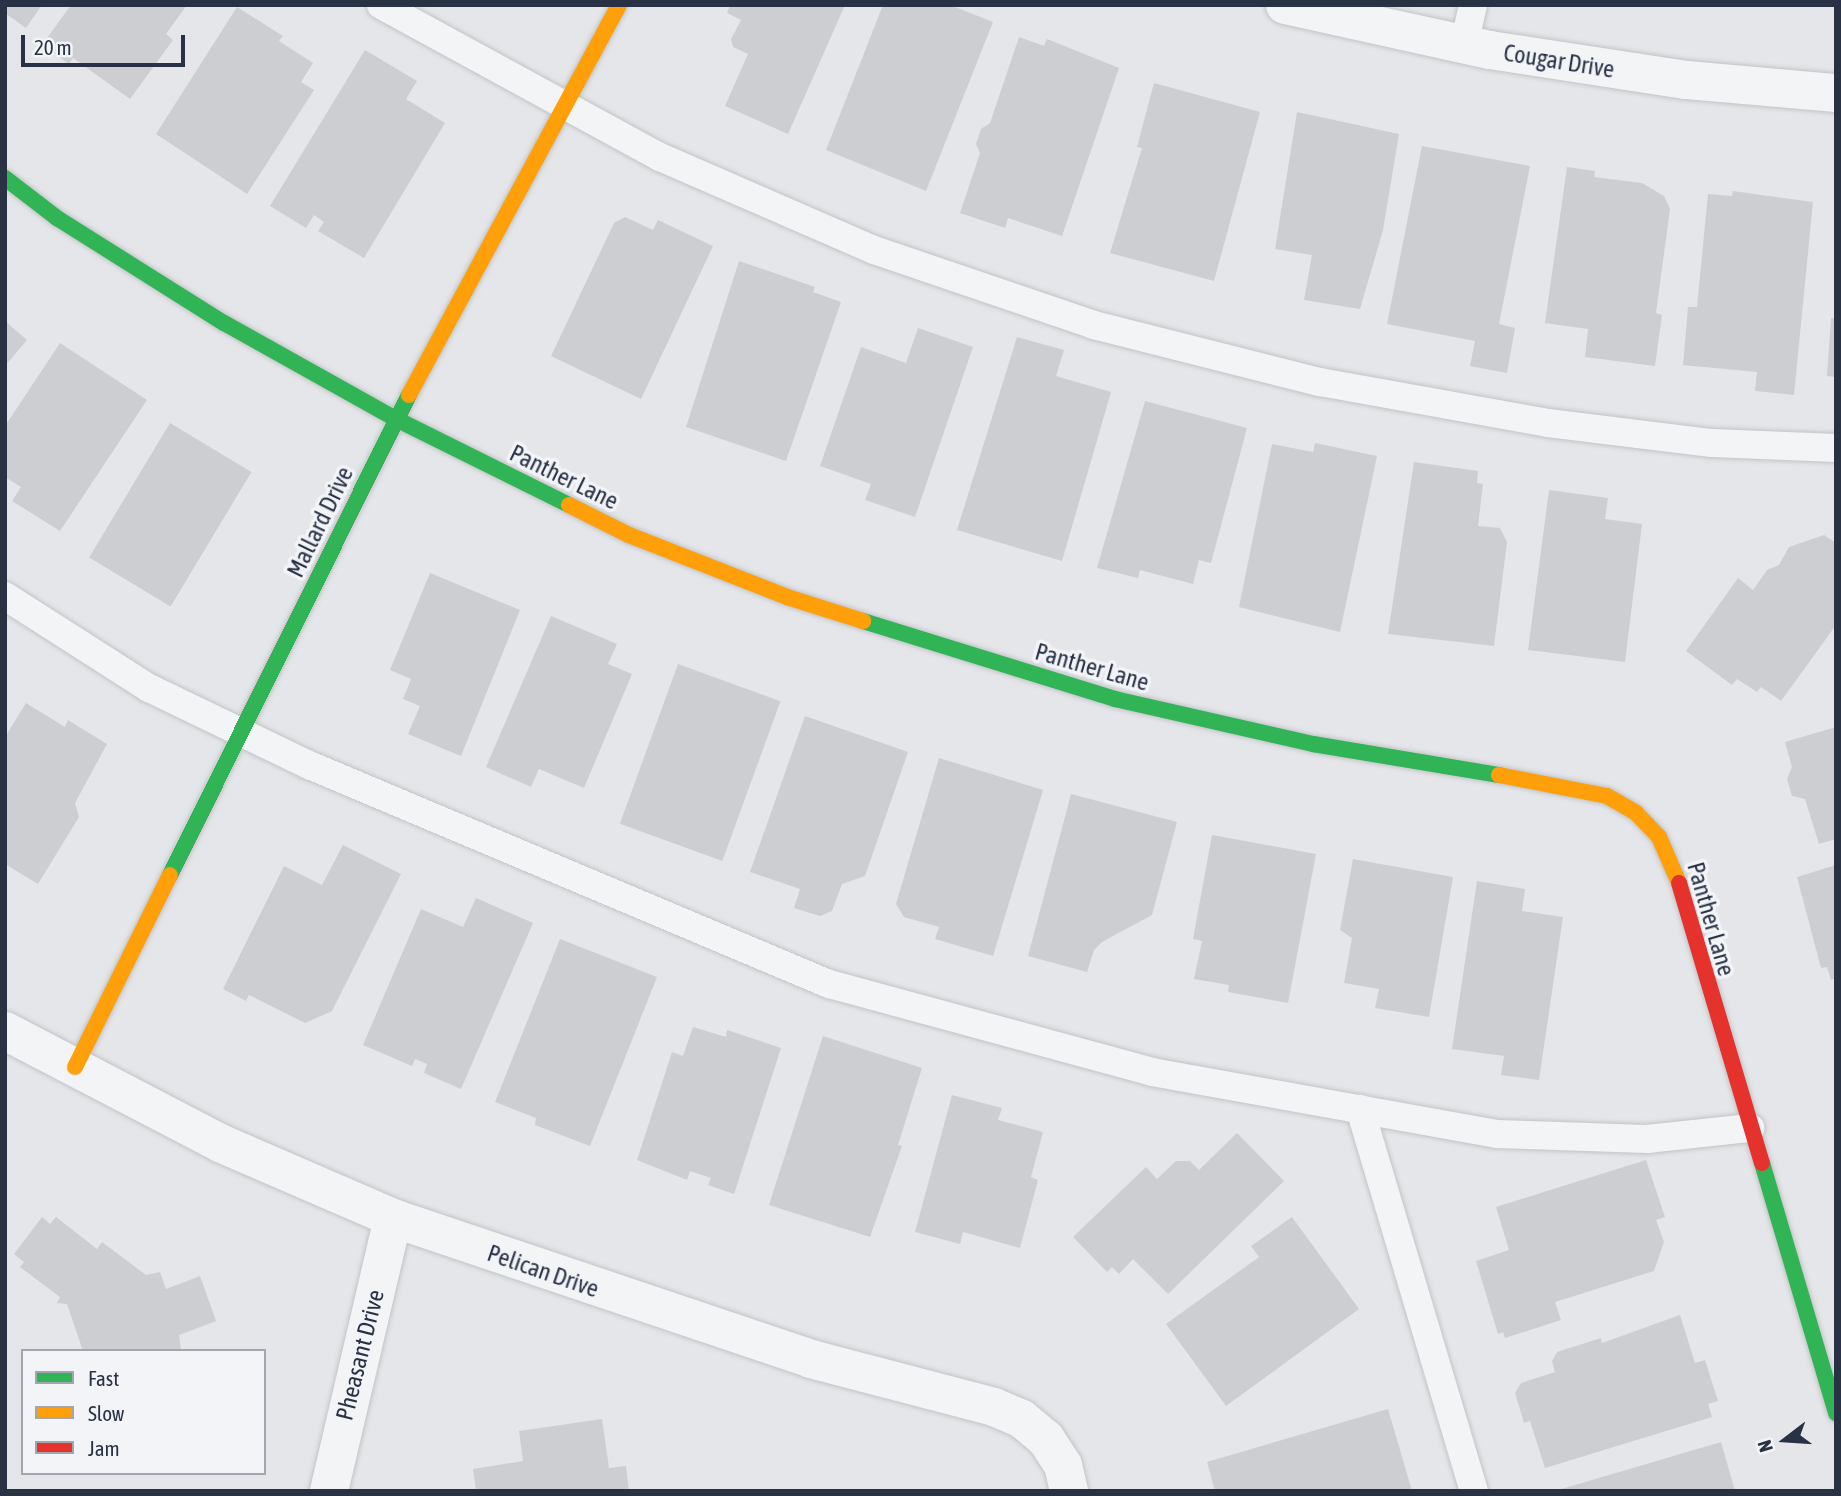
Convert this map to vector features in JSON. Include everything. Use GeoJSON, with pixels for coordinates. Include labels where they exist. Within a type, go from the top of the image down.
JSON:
{"type":"FeatureCollection","features":[{"type":"Feature","properties":{"kind":"street","name":"Mallard Drive"},"geometry":{"type":"LineString","coordinates":[[75,1067],[396,419],[566,108],[619,5]]}},
{"type":"Feature","properties":{"kind":"street","name":"Cougar Drive"},"geometry":{"type":"LineString","coordinates":[[1285,5],[1464,45],[1687,80],[1836,93]]}},
{"type":"Feature","properties":{"kind":"street","name":"Panther Lane"},"geometry":{"type":"LineString","coordinates":[[5,178],[57,218],[224,323],[396,419],[629,535],[787,597],[943,648],[1216,723],[1607,796],[1636,813],[1659,837],[1674,866],[1836,1413]]}},
{"type":"Feature","properties":{"kind":"street","name":"Pelican Drive"},"geometry":{"type":"LineString","coordinates":[[5,1031],[220,1143],[393,1218],[811,1359],[994,1407],[1022,1419],[1046,1439],[1063,1465],[1069,1491]]}},
{"type":"Feature","properties":{"kind":"street","name":"Pheasant Drive"},"geometry":{"type":"LineString","coordinates":[[329,1491],[393,1218]]}},
{"type":"Feature","properties":{"kind":"lane"},"geometry":{"type":"LineString","coordinates":[[381,5],[660,157],[874,250],[1094,325],[1320,382],[1548,423],[1712,443],[1836,448]]}},
{"type":"Feature","properties":{"kind":"lane"},"geometry":{"type":"LineString","coordinates":[[1464,45],[1473,5]]}},
{"type":"Feature","properties":{"kind":"lane"},"geometry":{"type":"LineString","coordinates":[[5,596],[149,688],[241,732],[582,883],[829,984],[1152,1072],[1499,1134],[1647,1139],[1750,1128]]}},
{"type":"Feature","properties":{"kind":"lane"},"geometry":{"type":"LineString","coordinates":[[1360,1109],[1474,1491]]}},
{"type":"Feature","properties":{"kind":"building"},"geometry":{"type":"Polygon","coordinates":[[[5,5],[42,5],[26,28],[5,13],[5,5]]]}},
{"type":"Feature","properties":{"kind":"building"},"geometry":{"type":"Polygon","coordinates":[[[71,5],[187,5],[166,34],[173,40],[130,99],[73,58],[69,64],[42,45],[71,5]]]}},
{"type":"Feature","properties":{"kind":"building"},"geometry":{"type":"Polygon","coordinates":[[[730,5],[845,5],[788,134],[725,106],[748,54],[733,47],[731,39],[741,20],[727,13],[730,5]]]}},
{"type":"Feature","properties":{"kind":"building"},"geometry":{"type":"Polygon","coordinates":[[[883,5],[950,5],[993,22],[926,191],[826,150],[883,5]]]}},
{"type":"Feature","properties":{"kind":"building"},"geometry":{"type":"Polygon","coordinates":[[[237,7],[283,36],[279,41],[313,63],[301,82],[314,90],[247,194],[156,134],[237,7]]]}},
{"type":"Feature","properties":{"kind":"building"},"geometry":{"type":"Polygon","coordinates":[[[1019,37],[1044,46],[1047,39],[1119,68],[1062,236],[1008,218],[1005,228],[960,213],[980,153],[976,144],[981,129],[990,123],[1019,37]]]}},
{"type":"Feature","properties":{"kind":"building"},"geometry":{"type":"Polygon","coordinates":[[[365,50],[417,81],[406,99],[445,123],[364,258],[318,231],[324,222],[314,215],[306,228],[270,206],[365,50]]]}},
{"type":"Feature","properties":{"kind":"building"},"geometry":{"type":"Polygon","coordinates":[[[1154,83],[1260,112],[1214,281],[1110,253],[1142,148],[1137,147],[1154,83]]]}},
{"type":"Feature","properties":{"kind":"building"},"geometry":{"type":"Polygon","coordinates":[[[1297,112],[1399,134],[1383,230],[1360,309],[1304,300],[1312,255],[1275,249],[1297,112]]]}},
{"type":"Feature","properties":{"kind":"building"},"geometry":{"type":"Polygon","coordinates":[[[1422,146],[1530,166],[1499,324],[1515,328],[1507,373],[1470,366],[1475,341],[1387,324],[1422,146]]]}},
{"type":"Feature","properties":{"kind":"building"},"geometry":{"type":"Polygon","coordinates":[[[1567,167],[1595,171],[1594,177],[1642,183],[1664,196],[1670,209],[1656,313],[1662,315],[1655,366],[1585,357],[1588,329],[1545,323],[1567,167]]]}},
{"type":"Feature","properties":{"kind":"building"},"geometry":{"type":"Polygon","coordinates":[[[1733,191],[1813,202],[1794,395],[1755,391],[1757,372],[1683,365],[1688,307],[1697,307],[1708,194],[1732,196],[1733,191]]]}},
{"type":"Feature","properties":{"kind":"building"},"geometry":{"type":"Polygon","coordinates":[[[625,217],[653,230],[658,220],[713,246],[641,399],[551,356],[614,223],[625,217]]]}},
{"type":"Feature","properties":{"kind":"building"},"geometry":{"type":"Polygon","coordinates":[[[739,261],[815,287],[813,292],[841,302],[786,461],[686,427],[739,261]]]}},
{"type":"Feature","properties":{"kind":"building"},"geometry":{"type":"Polygon","coordinates":[[[1831,318],[1836,319],[1836,377],[1827,376],[1831,318]]]}},
{"type":"Feature","properties":{"kind":"building"},"geometry":{"type":"Polygon","coordinates":[[[5,321],[27,340],[5,366],[5,321]]]}},
{"type":"Feature","properties":{"kind":"building"},"geometry":{"type":"Polygon","coordinates":[[[918,328],[973,347],[915,517],[865,500],[871,484],[820,466],[861,347],[906,363],[918,328]]]}},
{"type":"Feature","properties":{"kind":"building"},"geometry":{"type":"Polygon","coordinates":[[[1017,337],[1064,350],[1056,376],[1111,392],[1062,561],[957,530],[1017,337]]]}},
{"type":"Feature","properties":{"kind":"building"},"geometry":{"type":"Polygon","coordinates":[[[60,343],[147,400],[60,531],[12,501],[21,487],[5,477],[5,426],[60,343]]]}},
{"type":"Feature","properties":{"kind":"building"},"geometry":{"type":"Polygon","coordinates":[[[1145,401],[1247,428],[1211,563],[1199,560],[1193,584],[1140,570],[1138,578],[1097,568],[1145,401]]]}},
{"type":"Feature","properties":{"kind":"building"},"geometry":{"type":"Polygon","coordinates":[[[170,423],[251,472],[171,607],[89,558],[170,423]]]}},
{"type":"Feature","properties":{"kind":"building"},"geometry":{"type":"Polygon","coordinates":[[[1315,443],[1377,456],[1340,632],[1239,607],[1272,444],[1313,452],[1315,443]]]}},
{"type":"Feature","properties":{"kind":"building"},"geometry":{"type":"Polygon","coordinates":[[[1414,462],[1478,471],[1477,483],[1483,484],[1478,526],[1500,528],[1507,542],[1494,646],[1388,634],[1414,462]]]}},
{"type":"Feature","properties":{"kind":"building"},"geometry":{"type":"Polygon","coordinates":[[[1549,490],[1608,498],[1605,519],[1642,524],[1625,662],[1528,650],[1549,490]]]}},
{"type":"Feature","properties":{"kind":"building"},"geometry":{"type":"Polygon","coordinates":[[[1824,535],[1836,543],[1836,625],[1781,701],[1761,687],[1757,692],[1737,679],[1732,685],[1686,651],[1738,578],[1753,590],[1767,570],[1779,565],[1789,547],[1824,535]]]}},
{"type":"Feature","properties":{"kind":"building"},"geometry":{"type":"Polygon","coordinates":[[[430,573],[520,610],[461,756],[408,734],[420,706],[403,699],[411,679],[390,670],[430,573]]]}},
{"type":"Feature","properties":{"kind":"building"},"geometry":{"type":"Polygon","coordinates":[[[551,616],[617,644],[608,664],[632,674],[584,788],[539,769],[531,787],[486,767],[551,616]]]}},
{"type":"Feature","properties":{"kind":"building"},"geometry":{"type":"Polygon","coordinates":[[[678,664],[780,701],[722,861],[620,824],[678,664]]]}},
{"type":"Feature","properties":{"kind":"building"},"geometry":{"type":"Polygon","coordinates":[[[26,703],[65,727],[68,720],[107,744],[75,803],[79,817],[38,884],[5,864],[5,737],[26,703]]]}},
{"type":"Feature","properties":{"kind":"building"},"geometry":{"type":"Polygon","coordinates":[[[805,716],[908,752],[865,876],[842,884],[832,911],[820,916],[794,908],[800,889],[750,872],[805,716]]]}},
{"type":"Feature","properties":{"kind":"building"},"geometry":{"type":"Polygon","coordinates":[[[1836,727],[1836,839],[1819,844],[1805,799],[1792,796],[1787,779],[1792,767],[1785,742],[1836,727]]]}},
{"type":"Feature","properties":{"kind":"building"},"geometry":{"type":"Polygon","coordinates":[[[939,758],[1043,790],[993,956],[935,939],[939,927],[904,917],[896,904],[939,758]]]}},
{"type":"Feature","properties":{"kind":"building"},"geometry":{"type":"Polygon","coordinates":[[[1071,794],[1177,822],[1152,915],[1102,942],[1094,950],[1087,972],[1028,956],[1071,794]]]}},
{"type":"Feature","properties":{"kind":"building"},"geometry":{"type":"Polygon","coordinates":[[[1212,835],[1316,854],[1288,1003],[1228,992],[1229,985],[1194,979],[1202,941],[1193,939],[1212,835]]]}},
{"type":"Feature","properties":{"kind":"building"},"geometry":{"type":"Polygon","coordinates":[[[343,845],[401,874],[332,1011],[305,1023],[249,995],[246,1001],[223,989],[284,866],[322,885],[343,845]]]}},
{"type":"Feature","properties":{"kind":"building"},"geometry":{"type":"Polygon","coordinates":[[[1353,859],[1453,877],[1429,1017],[1375,1008],[1379,989],[1344,983],[1352,938],[1340,930],[1353,859]]]}},
{"type":"Feature","properties":{"kind":"building"},"geometry":{"type":"Polygon","coordinates":[[[1836,865],[1836,978],[1831,980],[1827,967],[1821,968],[1797,877],[1836,865]]]}},
{"type":"Feature","properties":{"kind":"building"},"geometry":{"type":"Polygon","coordinates":[[[1477,881],[1525,889],[1522,911],[1563,917],[1539,1080],[1501,1075],[1504,1056],[1452,1049],[1477,881]]]}},
{"type":"Feature","properties":{"kind":"building"},"geometry":{"type":"Polygon","coordinates":[[[476,898],[533,923],[461,1089],[424,1073],[427,1064],[415,1059],[412,1066],[363,1045],[421,909],[463,927],[476,898]]]}},
{"type":"Feature","properties":{"kind":"building"},"geometry":{"type":"Polygon","coordinates":[[[560,939],[657,977],[590,1146],[535,1125],[536,1118],[495,1102],[560,939]]]}},
{"type":"Feature","properties":{"kind":"building"},"geometry":{"type":"Polygon","coordinates":[[[693,1027],[726,1037],[727,1030],[781,1048],[734,1194],[708,1185],[711,1178],[690,1171],[687,1180],[637,1160],[672,1052],[683,1056],[693,1027]]]}},
{"type":"Feature","properties":{"kind":"building"},"geometry":{"type":"Polygon","coordinates":[[[823,1036],[922,1068],[898,1145],[902,1146],[870,1237],[769,1205],[823,1036]]]}},
{"type":"Feature","properties":{"kind":"building"},"geometry":{"type":"Polygon","coordinates":[[[952,1095],[1002,1108],[998,1120],[1043,1132],[1031,1177],[1038,1180],[1020,1248],[963,1232],[960,1244],[915,1232],[952,1095]]]}},
{"type":"Feature","properties":{"kind":"building"},"geometry":{"type":"Polygon","coordinates":[[[1237,1133],[1284,1181],[1168,1294],[1133,1259],[1119,1274],[1112,1267],[1107,1272],[1073,1237],[1146,1167],[1157,1179],[1176,1161],[1190,1161],[1199,1170],[1237,1133]]]}},
{"type":"Feature","properties":{"kind":"building"},"geometry":{"type":"Polygon","coordinates":[[[1646,1160],[1665,1217],[1656,1220],[1664,1242],[1654,1271],[1555,1302],[1561,1320],[1505,1338],[1503,1332],[1498,1334],[1476,1261],[1509,1250],[1496,1207],[1646,1160]]]}},
{"type":"Feature","properties":{"kind":"building"},"geometry":{"type":"Polygon","coordinates":[[[42,1217],[50,1224],[56,1217],[97,1249],[102,1242],[146,1275],[160,1272],[166,1289],[200,1276],[216,1321],[179,1335],[181,1349],[82,1349],[67,1304],[57,1303],[60,1297],[20,1267],[24,1262],[14,1254],[42,1217]]]}},
{"type":"Feature","properties":{"kind":"building"},"geometry":{"type":"Polygon","coordinates":[[[1292,1217],[1359,1309],[1226,1406],[1166,1324],[1259,1257],[1251,1246],[1292,1217]]]}},
{"type":"Feature","properties":{"kind":"building"},"geometry":{"type":"Polygon","coordinates":[[[1680,1315],[1695,1363],[1705,1360],[1718,1401],[1708,1404],[1712,1417],[1545,1468],[1530,1421],[1524,1423],[1515,1393],[1521,1383],[1555,1372],[1552,1361],[1557,1352],[1601,1338],[1602,1343],[1680,1315]]]}},
{"type":"Feature","properties":{"kind":"building"},"geometry":{"type":"Polygon","coordinates":[[[1388,1409],[1412,1491],[1215,1491],[1207,1462],[1388,1409]]]}},
{"type":"Feature","properties":{"kind":"building"},"geometry":{"type":"Polygon","coordinates":[[[602,1419],[609,1468],[626,1466],[629,1491],[476,1491],[473,1469],[523,1461],[519,1431],[602,1419]]]}},
{"type":"Feature","properties":{"kind":"building"},"geometry":{"type":"Polygon","coordinates":[[[1721,1442],[1735,1491],[1558,1491],[1558,1490],[1721,1442]]]}},
{"type":"Feature","properties":{"kind":"traffic: fast"},"geometry":{"type":"LineString","coordinates":[[5,178],[57,218],[224,323],[396,419],[569,505]]}},
{"type":"Feature","properties":{"kind":"traffic: fast"},"geometry":{"type":"LineString","coordinates":[[170,875],[409,395]]}},
{"type":"Feature","properties":{"kind":"traffic: fast"},"geometry":{"type":"LineString","coordinates":[[863,621],[1115,699],[1313,744],[1499,775]]}},
{"type":"Feature","properties":{"kind":"traffic: fast"},"geometry":{"type":"LineString","coordinates":[[1762,1163],[1836,1413]]}},
{"type":"Feature","properties":{"kind":"traffic: slow"},"geometry":{"type":"LineString","coordinates":[[409,395],[619,5]]}},
{"type":"Feature","properties":{"kind":"traffic: slow"},"geometry":{"type":"LineString","coordinates":[[569,505],[629,535],[787,597],[863,621]]}},
{"type":"Feature","properties":{"kind":"traffic: slow"},"geometry":{"type":"LineString","coordinates":[[1499,775],[1607,796],[1636,813],[1659,837],[1679,883]]}},
{"type":"Feature","properties":{"kind":"traffic: slow"},"geometry":{"type":"LineString","coordinates":[[75,1067],[170,875]]}},
{"type":"Feature","properties":{"kind":"traffic: jam"},"geometry":{"type":"LineString","coordinates":[[1679,883],[1762,1163]]}}]}
